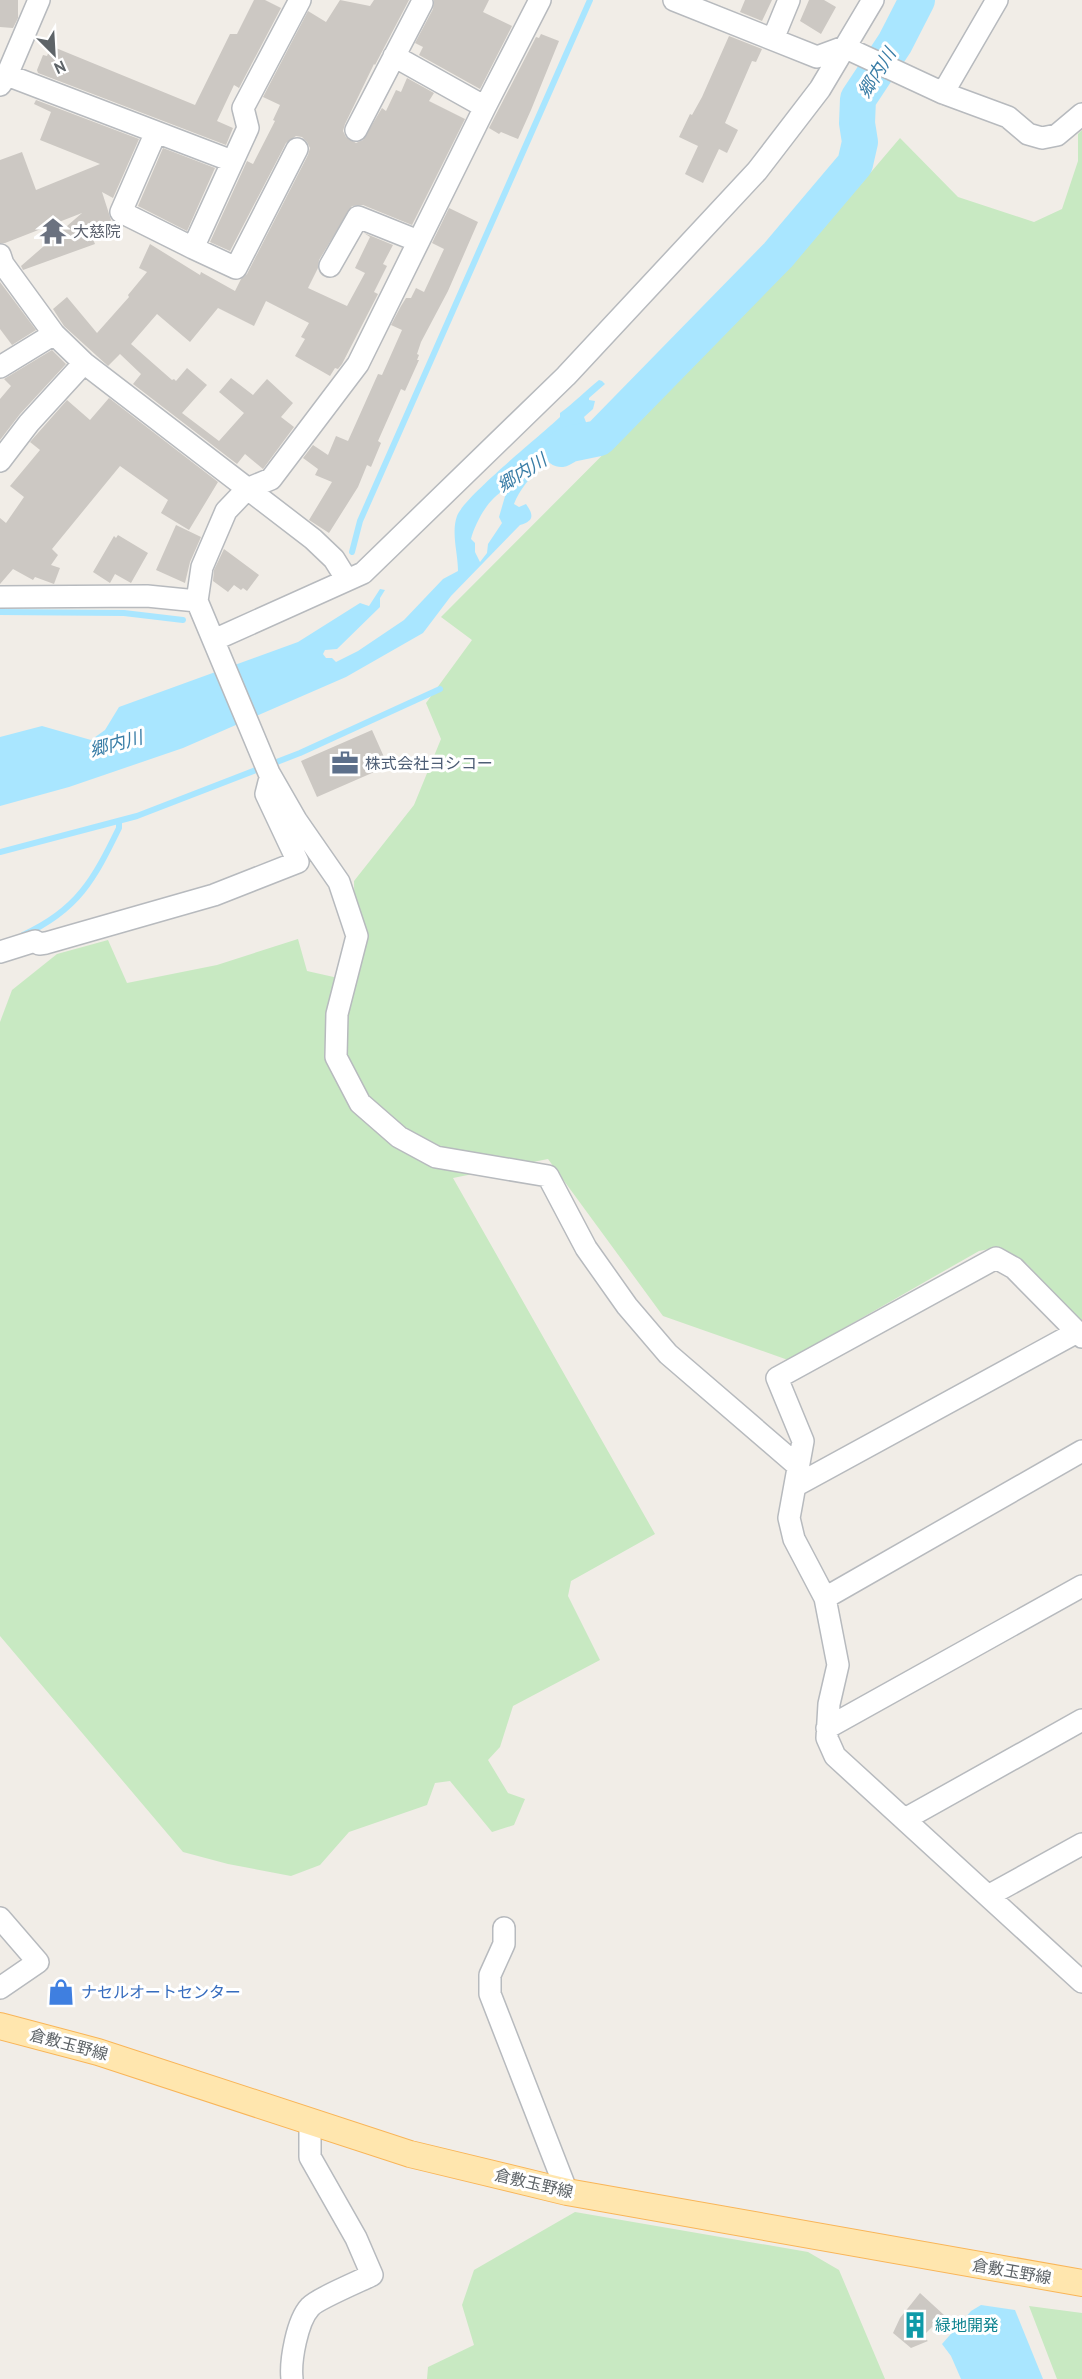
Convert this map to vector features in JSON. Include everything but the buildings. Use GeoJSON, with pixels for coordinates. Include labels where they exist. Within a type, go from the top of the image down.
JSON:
{"type":"FeatureCollection","features":[{"type":"Feature","properties":{"kind":"main road","name":"倉敷玉野線"},"geometry":{"type":"LineString","coordinates":[[0,2026],[98,2052],[410,2154],[567,2192],[1082,2283]]}},
{"type":"Feature","properties":{"kind":"street"},"geometry":{"type":"LineString","coordinates":[[39,0],[4,80],[156,132],[232,161]]}},
{"type":"Feature","properties":{"kind":"street"},"geometry":{"type":"LineString","coordinates":[[193,248],[248,128],[243,108],[300,0]]}},
{"type":"Feature","properties":{"kind":"street"},"geometry":{"type":"LineString","coordinates":[[540,0],[484,107],[358,364],[271,479],[247,489],[226,511],[202,567],[197,601],[265,763],[296,820],[339,882],[357,936],[337,1014],[336,1057],[360,1103],[399,1137],[435,1157],[548,1176],[586,1248],[627,1306],[668,1354],[796,1476]]}},
{"type":"Feature","properties":{"kind":"street"},"geometry":{"type":"LineString","coordinates":[[674,0],[817,57],[844,47],[943,93],[1008,117],[1028,134],[1042,138],[1057,135],[1082,114]]}},
{"type":"Feature","properties":{"kind":"street"},"geometry":{"type":"LineString","coordinates":[[773,39],[789,0]]}},
{"type":"Feature","properties":{"kind":"street"},"geometry":{"type":"LineString","coordinates":[[215,644],[363,573],[566,376],[757,171],[820,89],[873,0]]}},
{"type":"Feature","properties":{"kind":"street"},"geometry":{"type":"LineString","coordinates":[[943,93],[997,0]]}},
{"type":"Feature","properties":{"kind":"street"},"geometry":{"type":"LineString","coordinates":[[356,130],[422,3]]}},
{"type":"Feature","properties":{"kind":"street"},"geometry":{"type":"LineString","coordinates":[[394,56],[484,107]]}},
{"type":"Feature","properties":{"kind":"street"},"geometry":{"type":"LineString","coordinates":[[156,132],[121,212],[236,268],[297,149]]}},
{"type":"Feature","properties":{"kind":"street"},"geometry":{"type":"LineString","coordinates":[[330,266],[358,218],[418,241]]}},
{"type":"Feature","properties":{"kind":"street"},"geometry":{"type":"LineString","coordinates":[[0,255],[3,264],[54,334],[84,363],[313,539],[334,559],[347,580]]}},
{"type":"Feature","properties":{"kind":"street"},"geometry":{"type":"LineString","coordinates":[[0,368],[54,334]]}},
{"type":"Feature","properties":{"kind":"street"},"geometry":{"type":"LineString","coordinates":[[0,461],[29,423],[84,363]]}},
{"type":"Feature","properties":{"kind":"street"},"geometry":{"type":"LineString","coordinates":[[0,597],[147,596],[197,601]]}},
{"type":"Feature","properties":{"kind":"street"},"geometry":{"type":"LineString","coordinates":[[0,952],[35,941],[39,944],[46,944],[166,910],[214,895],[298,862],[266,794],[265,763]]}},
{"type":"Feature","properties":{"kind":"street"},"geometry":{"type":"LineString","coordinates":[[796,1476],[1079,1334],[1014,1268],[996,1258],[777,1378],[803,1441],[796,1476],[789,1518],[794,1539],[825,1598],[838,1665],[828,1704],[827,1728],[827,1738],[836,1756],[1082,1982]]}},
{"type":"Feature","properties":{"kind":"street"},"geometry":{"type":"LineString","coordinates":[[825,1598],[1082,1451]]}},
{"type":"Feature","properties":{"kind":"street"},"geometry":{"type":"LineString","coordinates":[[827,1728],[1082,1586]]}},
{"type":"Feature","properties":{"kind":"street"},"geometry":{"type":"LineString","coordinates":[[904,1820],[1082,1719]]}},
{"type":"Feature","properties":{"kind":"street"},"geometry":{"type":"LineString","coordinates":[[988,1896],[1082,1844]]}},
{"type":"Feature","properties":{"kind":"street"},"geometry":{"type":"LineString","coordinates":[[0,1918],[38,1962],[0,1988]]}},
{"type":"Feature","properties":{"kind":"street"},"geometry":{"type":"LineString","coordinates":[[504,1928],[504,1944],[490,1975],[490,1994],[567,2192]]}},
{"type":"Feature","properties":{"kind":"street"},"geometry":{"type":"LineString","coordinates":[[292,2379],[291,2371],[299,2327],[310,2307],[372,2275],[356,2238],[310,2157],[310,2121]]}},
{"type":"Feature","properties":{"kind":"green space"},"geometry":{"type":"Polygon","coordinates":[[[1082,130],[1082,1326],[1027,1264],[1000,1247],[979,1251],[788,1360],[663,1316],[548,1159],[453,1178],[655,1534],[571,1581],[568,1596],[600,1660],[513,1706],[500,1747],[488,1760],[508,1793],[525,1799],[514,1825],[492,1832],[450,1781],[435,1783],[427,1805],[349,1832],[320,1865],[291,1876],[228,1864],[183,1852],[0,1636],[0,1022],[12,990],[57,954],[108,940],[127,983],[217,965],[298,939],[307,971],[356,982],[354,881],[414,805],[441,739],[426,703],[472,640],[441,617],[792,265],[900,138],[958,197],[1034,222],[1062,209],[1078,161],[1078,134],[1082,130]]]}},
{"type":"Feature","properties":{"kind":"green space"},"geometry":{"type":"Polygon","coordinates":[[[575,2212],[808,2252],[839,2270],[885,2379],[427,2379],[428,2367],[474,2345],[462,2305],[474,2270],[575,2212]]]}},
{"type":"Feature","properties":{"kind":"green space"},"geometry":{"type":"Polygon","coordinates":[[[1029,2306],[1082,2313],[1082,2379],[1057,2379],[1029,2306]]]}},
{"type":"Feature","properties":{"kind":"water"},"geometry":{"type":"Polygon","coordinates":[[[599,380],[605,384],[589,398],[595,401],[593,409],[584,417],[589,430],[608,430],[593,447],[581,447],[557,455],[536,472],[519,493],[514,504],[519,507],[526,504],[531,514],[530,519],[520,525],[451,596],[423,633],[346,677],[183,748],[69,787],[0,806],[0,737],[42,726],[91,740],[105,730],[119,707],[298,642],[360,603],[369,606],[380,589],[385,590],[380,598],[380,607],[337,649],[325,650],[323,654],[326,658],[332,658],[336,662],[358,651],[404,620],[443,579],[458,571],[455,523],[463,507],[488,481],[560,417],[560,413],[599,380]],[[505,490],[499,493],[488,504],[473,533],[471,539],[475,543],[475,552],[480,562],[487,553],[488,544],[502,523],[499,517],[505,490]]]}},
{"type":"Feature","properties":{"kind":"water"},"geometry":{"type":"Polygon","coordinates":[[[981,2305],[1015,2310],[1043,2379],[961,2379],[951,2356],[942,2344],[971,2311],[981,2305]]]}},
{"type":"Feature","properties":{"kind":"waterway"},"geometry":{"type":"LineString","coordinates":[[352,552],[360,521],[590,0]]}},
{"type":"Feature","properties":{"kind":"waterway","name":"郷内川"},"geometry":{"type":"LineString","coordinates":[[561,449],[570,444],[599,438],[778,255],[855,164],[860,142],[857,123],[858,99],[895,43],[917,0]]}},
{"type":"Feature","properties":{"kind":"waterway"},"geometry":{"type":"LineString","coordinates":[[0,612],[124,613],[183,620]]}},
{"type":"Feature","properties":{"kind":"waterway"},"geometry":{"type":"LineString","coordinates":[[0,852],[137,816],[300,753],[440,689]]}},
{"type":"Feature","properties":{"kind":"waterway"},"geometry":{"type":"LineString","coordinates":[[23,935],[58,915],[82,891],[110,846],[119,828],[119,821]]}},
{"type":"Feature","properties":{"kind":"place","name":"大慈院"},"geometry":{"type":"Point","coordinates":[53,231]}},
{"type":"Feature","properties":{"kind":"place","name":"株式会社ヨシコー"},"geometry":{"type":"Point","coordinates":[345,763]}},
{"type":"Feature","properties":{"kind":"place","name":"ナセルオートセンター"},"geometry":{"type":"Point","coordinates":[61,1992]}},
{"type":"Feature","properties":{"kind":"place","name":"緑地開発"},"geometry":{"type":"Point","coordinates":[915,2325]}}]}
